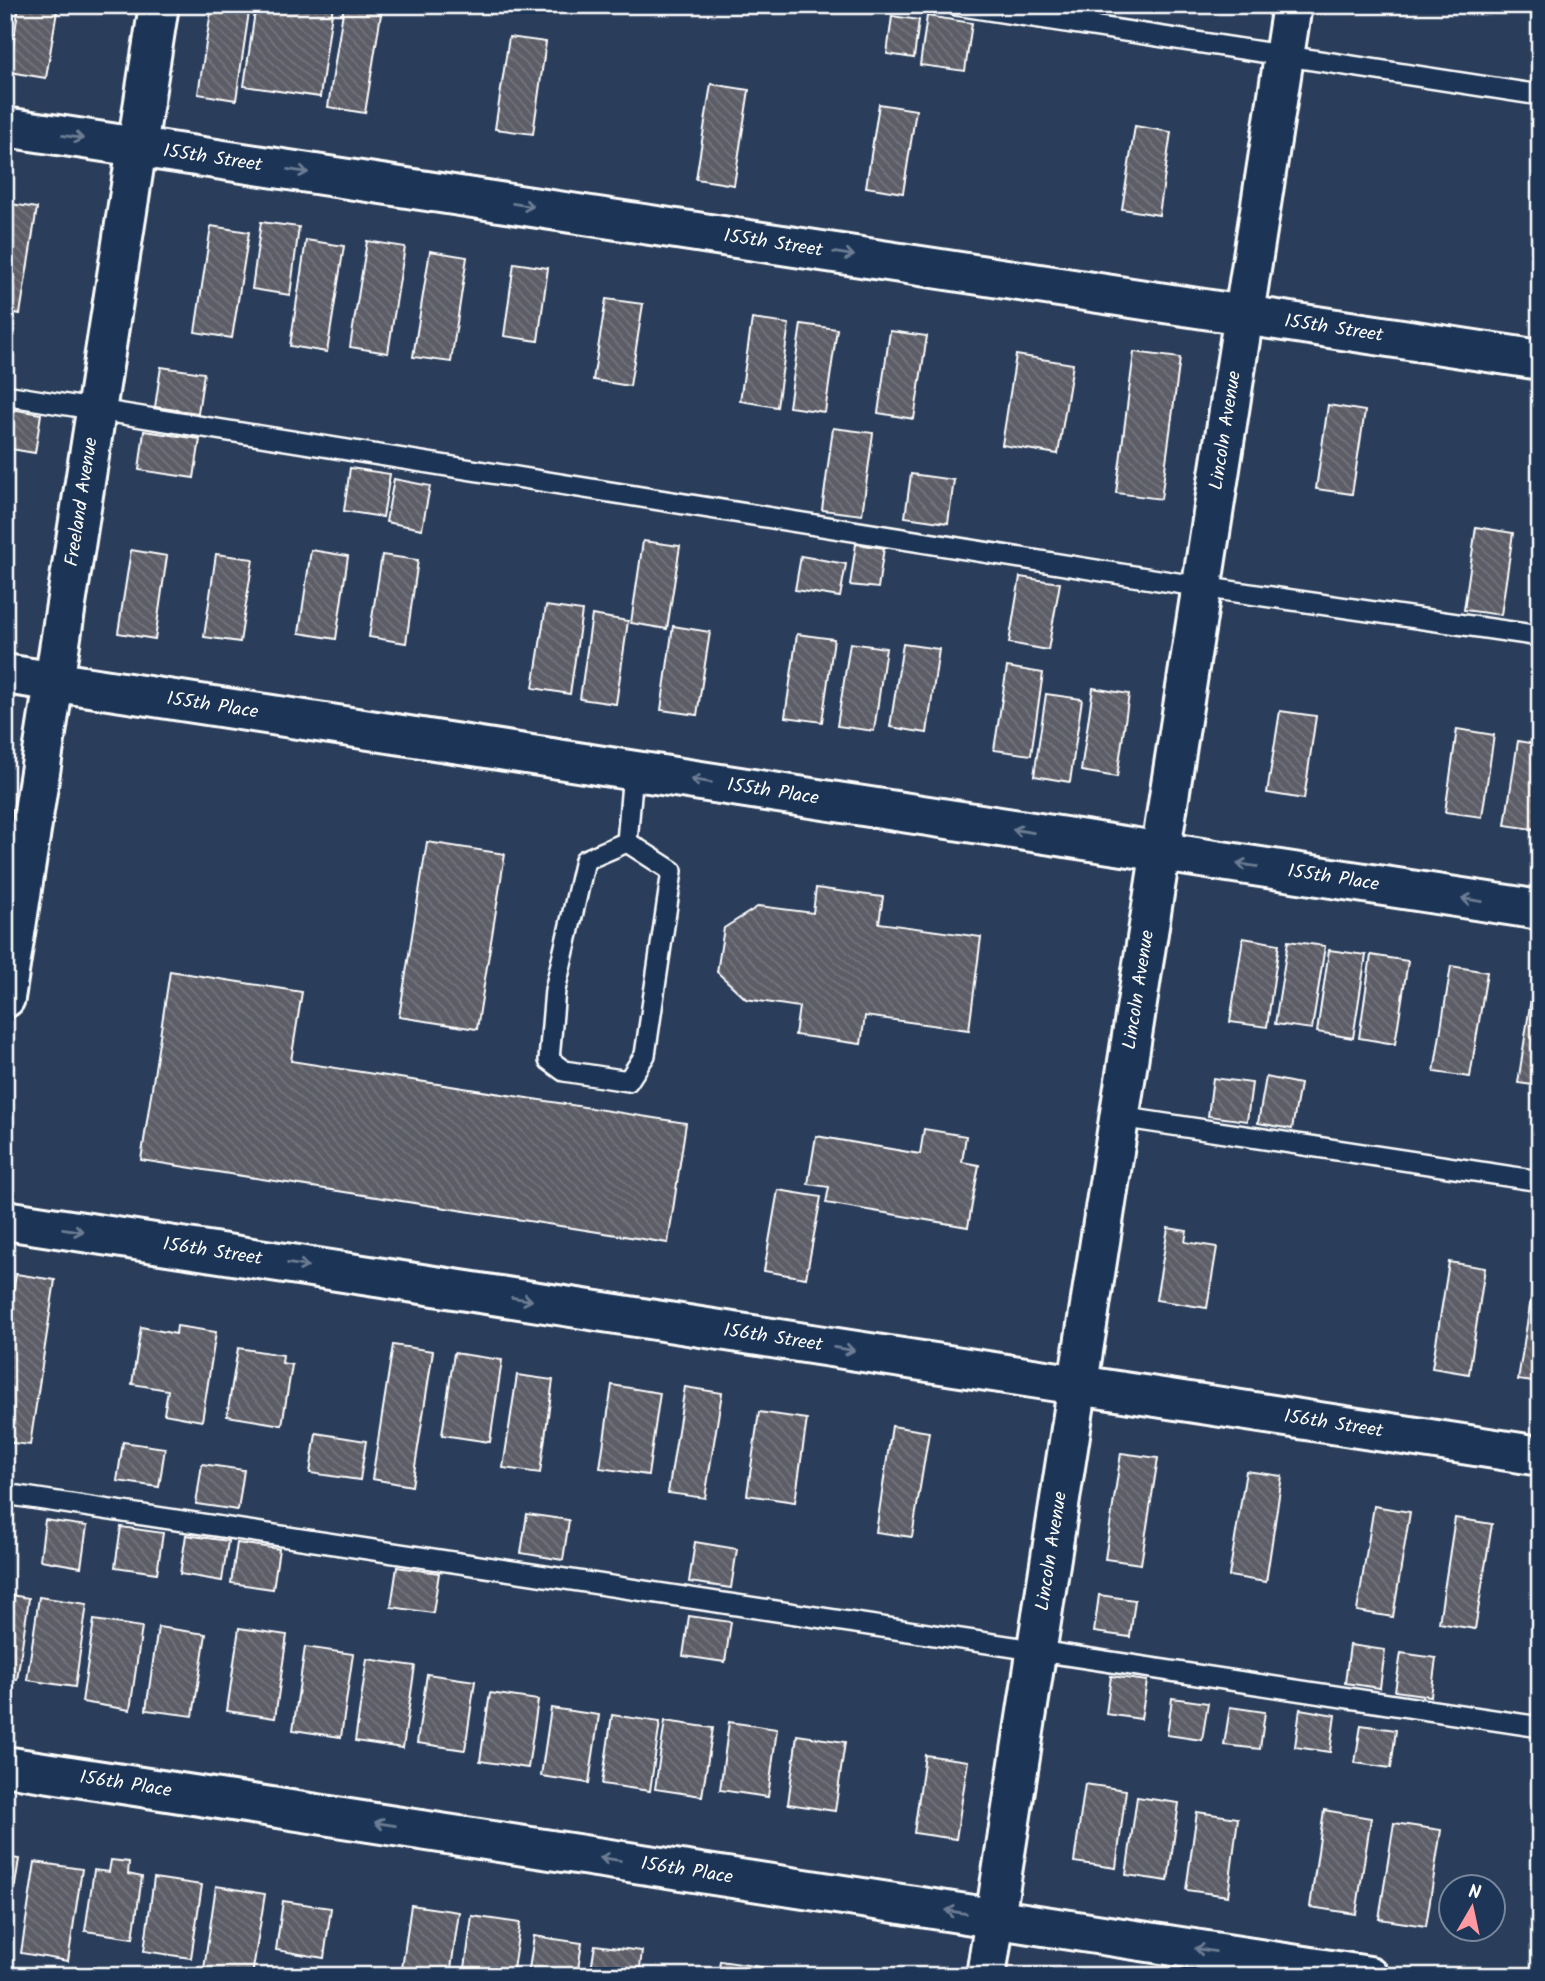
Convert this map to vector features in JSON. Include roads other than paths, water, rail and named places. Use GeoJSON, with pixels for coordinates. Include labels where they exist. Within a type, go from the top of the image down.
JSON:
{"type":"FeatureCollection","features":[{"type":"Feature","properties":{"kind":"street","name":"Freeland Avenue"},"geometry":{"type":"LineString","coordinates":[[5,998],[9,948],[54,682],[159,5]]}},
{"type":"Feature","properties":{"kind":"street","name":"Lincoln Avenue"},"geometry":{"type":"LineString","coordinates":[[986,1976],[1292,5]]}},
{"type":"Feature","properties":{"kind":"street","name":"155th Street"},"geometry":{"type":"LineString","coordinates":[[5,127],[1540,360]]}},
{"type":"Feature","properties":{"kind":"street","name":"155th Place"},"geometry":{"type":"LineString","coordinates":[[5,674],[1540,910]]}},
{"type":"Feature","properties":{"kind":"street","name":"156th Street"},"geometry":{"type":"LineString","coordinates":[[5,1220],[1540,1456]]}},
{"type":"Feature","properties":{"kind":"street","name":"156th Place"},"geometry":{"type":"LineString","coordinates":[[5,1766],[1369,1976]]}},
{"type":"Feature","properties":{"kind":"lane"},"geometry":{"type":"LineString","coordinates":[[956,5],[1540,95]]}},
{"type":"Feature","properties":{"kind":"lane"},"geometry":{"type":"LineString","coordinates":[[5,395],[1202,587],[1540,636]]}},
{"type":"Feature","properties":{"kind":"lane"},"geometry":{"type":"LineString","coordinates":[[627,842],[633,771]]}},
{"type":"Feature","properties":{"kind":"lane"},"geometry":{"type":"LineString","coordinates":[[627,842],[672,871],[645,1055],[628,1081],[564,1071],[549,1060],[555,990],[585,860],[627,842]]}},
{"type":"Feature","properties":{"kind":"lane"},"geometry":{"type":"LineString","coordinates":[[1119,1116],[1540,1181]]}},
{"type":"Feature","properties":{"kind":"lane"},"geometry":{"type":"LineString","coordinates":[[5,1494],[1540,1727]]}}]}
